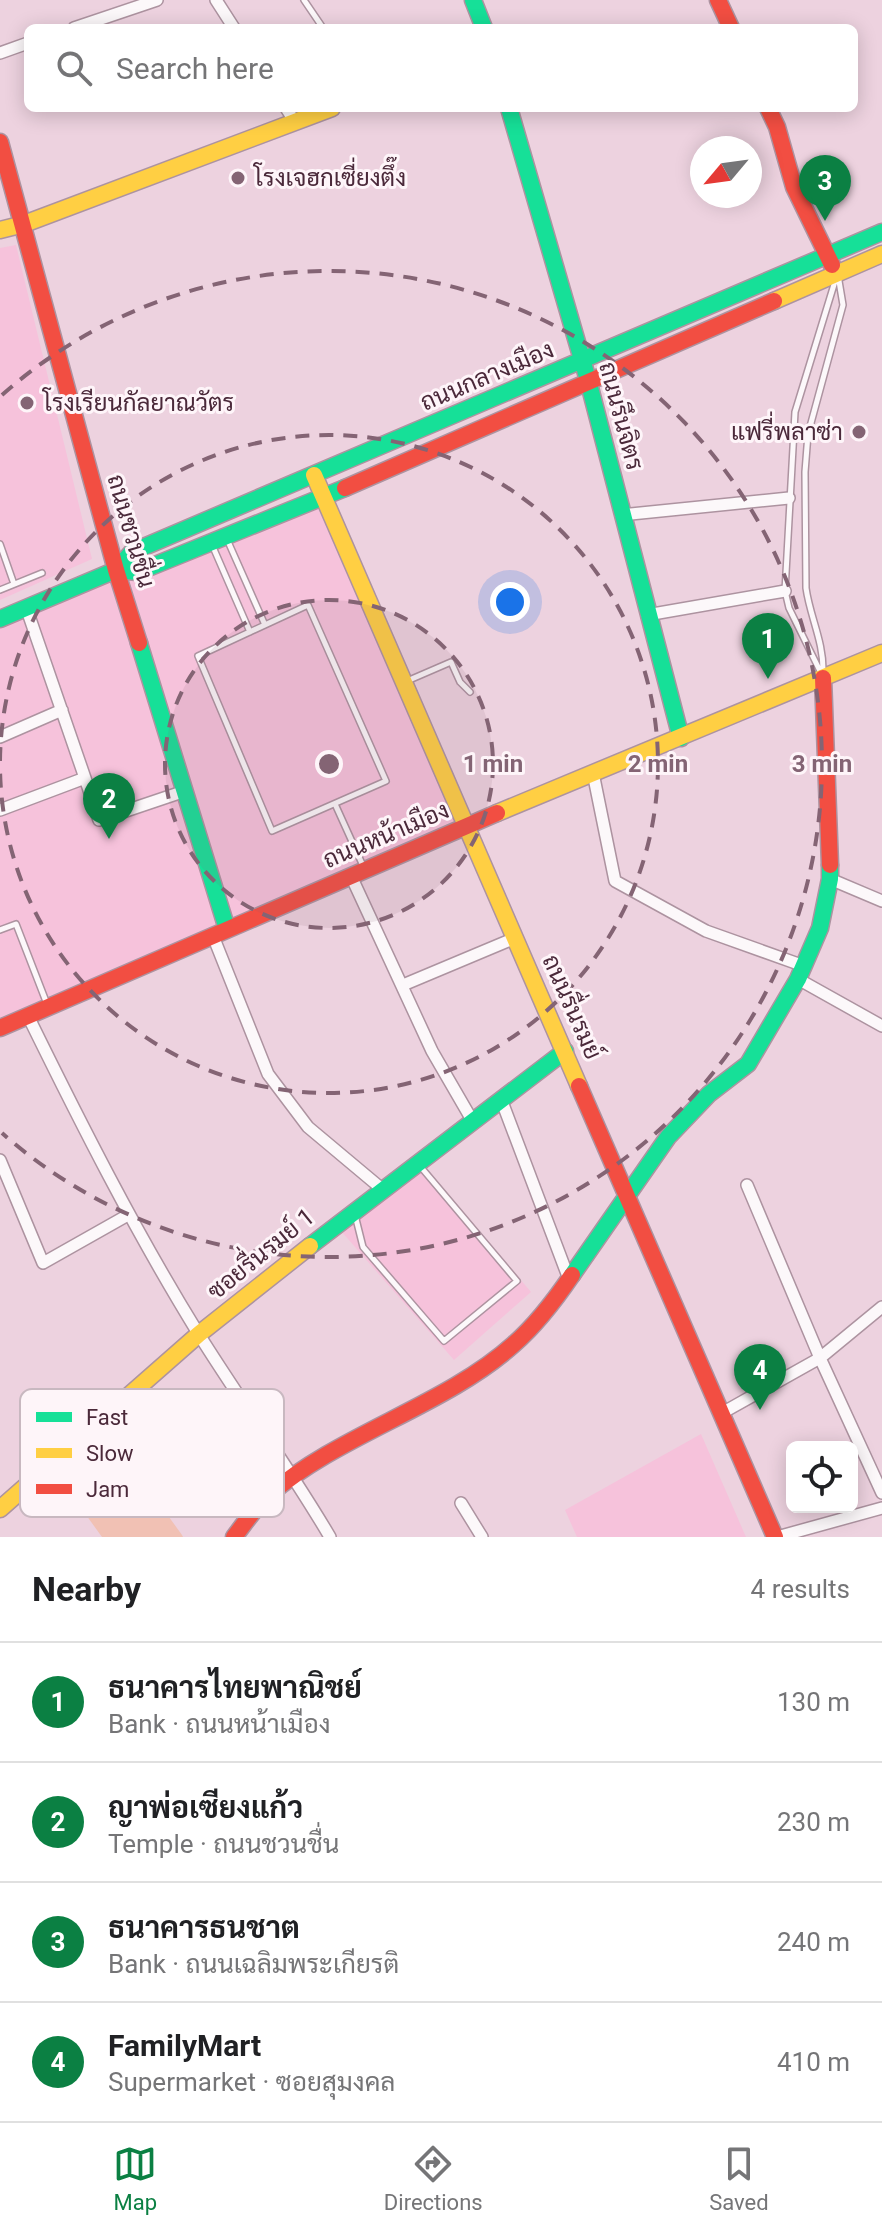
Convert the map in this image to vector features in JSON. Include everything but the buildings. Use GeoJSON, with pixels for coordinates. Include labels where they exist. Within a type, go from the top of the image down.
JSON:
{"type":"FeatureCollection","features":[{"type":"Feature","properties":{"kind":"street"},"geometry":{"type":"LineString","coordinates":[[86,24],[157,0]]}},
{"type":"Feature","properties":{"kind":"street"},"geometry":{"type":"LineString","coordinates":[[216,0],[231,24]]}},
{"type":"Feature","properties":{"kind":"street"},"geometry":{"type":"LineString","coordinates":[[473,0],[482,24]]}},
{"type":"Feature","properties":{"kind":"street"},"geometry":{"type":"LineString","coordinates":[[718,0],[729,24]]}},
{"type":"Feature","properties":{"kind":"street"},"geometry":{"type":"LineString","coordinates":[[0,53],[24,44]]}},
{"type":"Feature","properties":{"kind":"street","name":"ถนนรึนจิตร"},"geometry":{"type":"LineString","coordinates":[[510,112],[588,380],[681,738]]}},
{"type":"Feature","properties":{"kind":"street"},"geometry":{"type":"LineString","coordinates":[[770,112],[794,187],[837,274]]}},
{"type":"Feature","properties":{"kind":"street"},"geometry":{"type":"LineString","coordinates":[[0,230],[24,224],[290,115]]}},
{"type":"Feature","properties":{"kind":"street","name":"ถนนชวนชื่น"},"geometry":{"type":"LineString","coordinates":[[0,142],[116,570],[185,791],[220,932]]}},
{"type":"Feature","properties":{"kind":"street","name":"ถนนกลางเมือง"},"geometry":{"type":"LineString","coordinates":[[0,619],[116,570],[132,552],[882,232]]}},
{"type":"Feature","properties":{"kind":"street","name":"ถนนกลางเมือง"},"geometry":{"type":"LineString","coordinates":[[116,570],[138,572],[323,497],[882,254]]}},
{"type":"Feature","properties":{"kind":"street","name":"ถนนรื่นรมย์"},"geometry":{"type":"LineString","coordinates":[[314,475],[776,1537]]}},
{"type":"Feature","properties":{"kind":"street"},"geometry":{"type":"LineString","coordinates":[[621,515],[789,498]]}},
{"type":"Feature","properties":{"kind":"street"},"geometry":{"type":"LineString","coordinates":[[647,615],[785,591]]}},
{"type":"Feature","properties":{"kind":"street"},"geometry":{"type":"LineString","coordinates":[[26,607],[99,820],[185,791]]}},
{"type":"Feature","properties":{"kind":"street","name":"ถนนหน้าเมือง"},"geometry":{"type":"LineString","coordinates":[[0,1028],[358,872],[882,653]]}},
{"type":"Feature","properties":{"kind":"street"},"geometry":{"type":"LineString","coordinates":[[284,1483],[471,1375],[512,1346],[547,1311],[668,1137],[709,1094],[748,1064],[801,973],[820,928],[830,879],[823,678]]}},
{"type":"Feature","properties":{"kind":"street"},"geometry":{"type":"LineString","coordinates":[[0,737],[62,710]]}},
{"type":"Feature","properties":{"kind":"street"},"geometry":{"type":"LineString","coordinates":[[593,773],[615,881],[706,931],[801,973],[882,1026]]}},
{"type":"Feature","properties":{"kind":"street"},"geometry":{"type":"LineString","coordinates":[[0,810],[85,778]]}},
{"type":"Feature","properties":{"kind":"street"},"geometry":{"type":"LineString","coordinates":[[358,872],[432,1051],[472,1120]]}},
{"type":"Feature","properties":{"kind":"street"},"geometry":{"type":"LineString","coordinates":[[830,879],[882,901]]}},
{"type":"Feature","properties":{"kind":"street"},"geometry":{"type":"LineString","coordinates":[[220,932],[268,1074],[308,1127],[382,1189]]}},
{"type":"Feature","properties":{"kind":"street"},"geometry":{"type":"LineString","coordinates":[[403,985],[515,938]]}},
{"type":"Feature","properties":{"kind":"street"},"geometry":{"type":"LineString","coordinates":[[28,1016],[128,1215],[199,1334],[236,1389]]}},
{"type":"Feature","properties":{"kind":"street","name":"ซอยรื่นรมย์ 1"},"geometry":{"type":"LineString","coordinates":[[136,1389],[199,1334],[382,1189],[565,1051]]}},
{"type":"Feature","properties":{"kind":"street"},"geometry":{"type":"LineString","coordinates":[[501,1099],[569,1279]]}},
{"type":"Feature","properties":{"kind":"street"},"geometry":{"type":"LineString","coordinates":[[0,1160],[43,1263],[128,1215]]}},
{"type":"Feature","properties":{"kind":"street"},"geometry":{"type":"LineString","coordinates":[[747,1185],[820,1358],[882,1493]]}},
{"type":"Feature","properties":{"kind":"street"},"geometry":{"type":"LineString","coordinates":[[722,1413],[820,1358],[882,1307]]}},
{"type":"Feature","properties":{"kind":"street"},"geometry":{"type":"LineString","coordinates":[[284,1460],[330,1537]]}},
{"type":"Feature","properties":{"kind":"street","name":"ซอยรื่นรมย์ 1"},"geometry":{"type":"LineString","coordinates":[[0,1509],[20,1491]]}},
{"type":"Feature","properties":{"kind":"street"},"geometry":{"type":"LineString","coordinates":[[461,1503],[482,1537]]}},
{"type":"Feature","properties":{"kind":"street"},"geometry":{"type":"LineString","coordinates":[[776,1537],[882,1508]]}},
{"type":"Feature","properties":{"kind":"street"},"geometry":{"type":"LineString","coordinates":[[234,1537],[250,1517]]}},
{"type":"Feature","properties":{"kind":"lane"},"geometry":{"type":"LineString","coordinates":[[304,0],[320,24]]}},
{"type":"Feature","properties":{"kind":"lane"},"geometry":{"type":"LineString","coordinates":[[823,678],[789,608],[785,591],[795,412],[837,274]]}},
{"type":"Feature","properties":{"kind":"lane"},"geometry":{"type":"LineString","coordinates":[[823,678],[824,655],[806,588],[805,472],[812,411],[843,305],[837,274]]}},
{"type":"Feature","properties":{"kind":"lane"},"geometry":{"type":"LineString","coordinates":[[219,539],[265,625]]}},
{"type":"Feature","properties":{"kind":"lane"},"geometry":{"type":"LineString","coordinates":[[219,539],[250,632]]}},
{"type":"Feature","properties":{"kind":"lane"},"geometry":{"type":"LineString","coordinates":[[0,544],[14,584]]}},
{"type":"Feature","properties":{"kind":"lane"},"geometry":{"type":"LineString","coordinates":[[0,590],[42,573]]}},
{"type":"Feature","properties":{"kind":"lane"},"geometry":{"type":"LineString","coordinates":[[308,605],[386,781],[272,831],[198,656],[250,632],[308,605]]}},
{"type":"Feature","properties":{"kind":"lane"},"geometry":{"type":"LineString","coordinates":[[404,682],[451,662],[460,682],[470,692]]}},
{"type":"Feature","properties":{"kind":"lane"},"geometry":{"type":"LineString","coordinates":[[335,804],[358,872]]}},
{"type":"Feature","properties":{"kind":"lane"},"geometry":{"type":"LineString","coordinates":[[0,930],[16,924],[49,1007]]}},
{"type":"Feature","properties":{"kind":"lane"},"geometry":{"type":"LineString","coordinates":[[353,1212],[363,1247],[444,1341],[517,1281],[417,1163]]}},
{"type":"Feature","properties":{"kind":"shaded area","name":"โรงเรียนกัลยาณวัตร"},"geometry":{"type":"Polygon","coordinates":[[[16,245],[92,559],[0,600],[0,248],[16,245]]]}},
{"type":"Feature","properties":{"kind":"shaded area"},"geometry":{"type":"Polygon","coordinates":[[[322,505],[467,826],[0,1028],[0,619],[122,579],[322,505]]]}},
{"type":"Feature","properties":{"kind":"shaded area"},"geometry":{"type":"Polygon","coordinates":[[[423,1165],[531,1292],[454,1360],[341,1231],[423,1165]]]}},
{"type":"Feature","properties":{"kind":"shaded area"},"geometry":{"type":"Polygon","coordinates":[[[701,1434],[746,1537],[577,1537],[565,1510],[701,1434]]]}},
{"type":"Feature","properties":{"kind":"shaded area"},"geometry":{"type":"Polygon","coordinates":[[[88,1517],[169,1517],[183,1537],[102,1537],[88,1517]]]}},
{"type":"Feature","properties":{"kind":"traffic: fast"},"geometry":{"type":"LineString","coordinates":[[473,0],[482,24]]}},
{"type":"Feature","properties":{"kind":"traffic: fast"},"geometry":{"type":"LineString","coordinates":[[510,112],[588,380],[681,738]]}},
{"type":"Feature","properties":{"kind":"traffic: fast"},"geometry":{"type":"LineString","coordinates":[[116,570],[132,552],[882,232]]}},
{"type":"Feature","properties":{"kind":"traffic: fast"},"geometry":{"type":"LineString","coordinates":[[0,619],[116,570],[138,572],[345,488]]}},
{"type":"Feature","properties":{"kind":"traffic: fast"},"geometry":{"type":"LineString","coordinates":[[139,643],[227,929]]}},
{"type":"Feature","properties":{"kind":"traffic: fast"},"geometry":{"type":"LineString","coordinates":[[572,1275],[668,1137],[709,1094],[748,1064],[798,979],[820,928],[830,865]]}},
{"type":"Feature","properties":{"kind":"traffic: fast"},"geometry":{"type":"LineString","coordinates":[[310,1246],[565,1051]]}},
{"type":"Feature","properties":{"kind":"traffic: slow"},"geometry":{"type":"LineString","coordinates":[[0,230],[24,224],[321,112]]}},
{"type":"Feature","properties":{"kind":"traffic: slow"},"geometry":{"type":"LineString","coordinates":[[774,301],[882,254]]}},
{"type":"Feature","properties":{"kind":"traffic: slow"},"geometry":{"type":"LineString","coordinates":[[314,475],[579,1086]]}},
{"type":"Feature","properties":{"kind":"traffic: slow"},"geometry":{"type":"LineString","coordinates":[[497,813],[882,653]]}},
{"type":"Feature","properties":{"kind":"traffic: slow"},"geometry":{"type":"LineString","coordinates":[[136,1389],[199,1334],[310,1246]]}},
{"type":"Feature","properties":{"kind":"traffic: slow"},"geometry":{"type":"LineString","coordinates":[[0,1509],[20,1491]]}},
{"type":"Feature","properties":{"kind":"traffic: jam"},"geometry":{"type":"LineString","coordinates":[[718,0],[729,24]]}},
{"type":"Feature","properties":{"kind":"traffic: jam"},"geometry":{"type":"LineString","coordinates":[[770,112],[794,187],[832,265]]}},
{"type":"Feature","properties":{"kind":"traffic: jam"},"geometry":{"type":"LineString","coordinates":[[0,142],[116,570],[139,643]]}},
{"type":"Feature","properties":{"kind":"traffic: jam"},"geometry":{"type":"LineString","coordinates":[[345,488],[774,301]]}},
{"type":"Feature","properties":{"kind":"traffic: jam"},"geometry":{"type":"LineString","coordinates":[[823,678],[830,865]]}},
{"type":"Feature","properties":{"kind":"traffic: jam"},"geometry":{"type":"LineString","coordinates":[[0,1028],[497,813]]}},
{"type":"Feature","properties":{"kind":"traffic: jam"},"geometry":{"type":"LineString","coordinates":[[579,1086],[775,1537]]}},
{"type":"Feature","properties":{"kind":"traffic: jam"},"geometry":{"type":"LineString","coordinates":[[284,1484],[327,1454],[425,1403],[487,1366],[530,1328],[572,1275]]}},
{"type":"Feature","properties":{"kind":"traffic: jam"},"geometry":{"type":"LineString","coordinates":[[234,1537],[249,1517]]}},
{"type":"Feature","properties":{"kind":"place","name":"โรงเจฮกเซี่ยงตึ๊ง"},"geometry":{"type":"Point","coordinates":[238,178]}},
{"type":"Feature","properties":{"kind":"place","name":"ธนาคารธนชาต"},"geometry":{"type":"Point","coordinates":[825,221]}},
{"type":"Feature","properties":{"kind":"place","name":"โรงเรียนกัลยาณวัตร"},"geometry":{"type":"Point","coordinates":[27,403]}},
{"type":"Feature","properties":{"kind":"place","name":"แฟรี่พลาซ่า"},"geometry":{"type":"Point","coordinates":[859,432]}},
{"type":"Feature","properties":{"kind":"place","name":"ธนาคารไทยพาณิชย์"},"geometry":{"type":"Point","coordinates":[768,679]}},
{"type":"Feature","properties":{"kind":"place","name":"ญาพ่อเซียงแก้ว"},"geometry":{"type":"Point","coordinates":[109,839]}},
{"type":"Feature","properties":{"kind":"place","name":"FamilyMart"},"geometry":{"type":"Point","coordinates":[760,1410]}}]}
